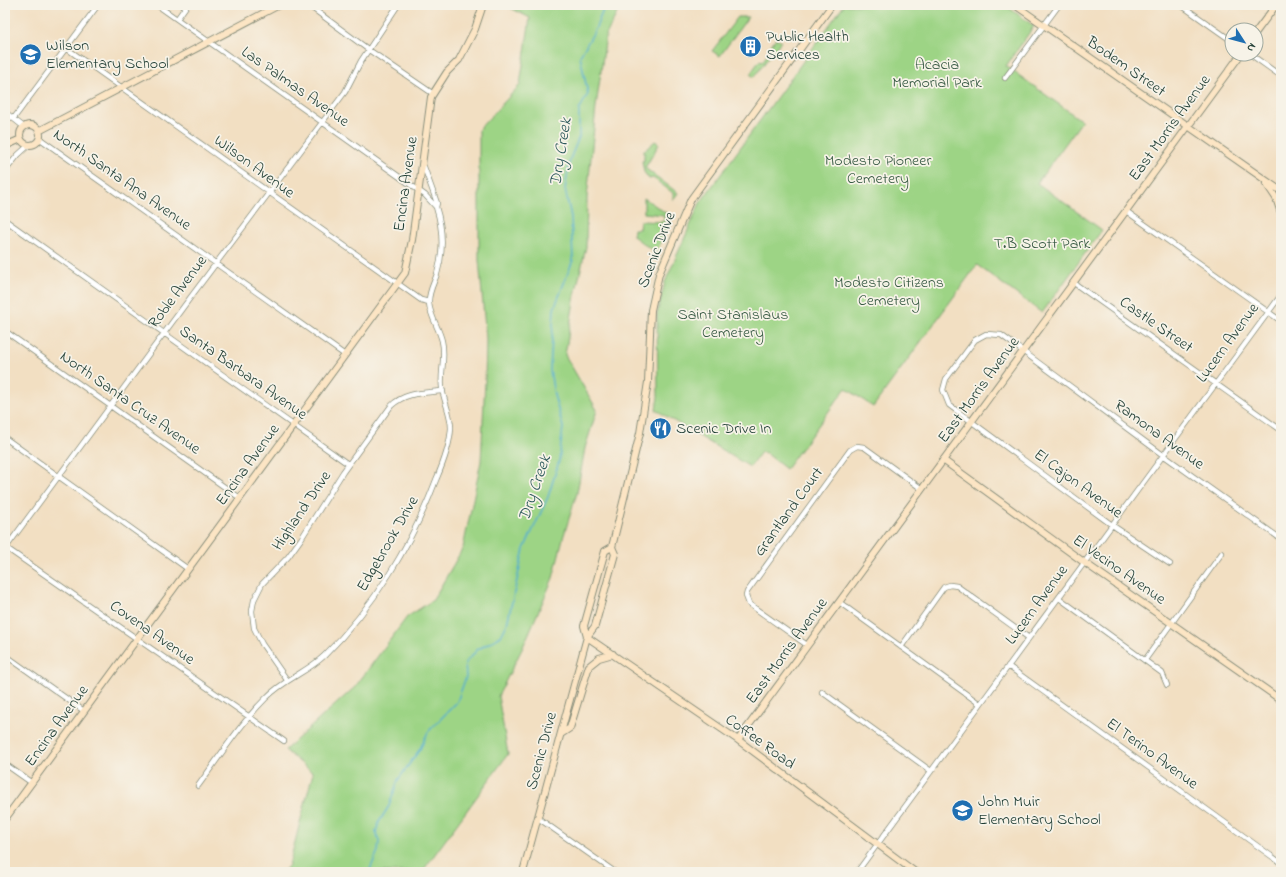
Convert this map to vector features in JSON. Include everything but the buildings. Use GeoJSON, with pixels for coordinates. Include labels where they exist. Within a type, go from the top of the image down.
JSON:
{"type":"FeatureCollection","features":[{"type":"Feature","properties":{"kind":"street"},"geometry":{"type":"LineString","coordinates":[[14,118],[98,5]]}},
{"type":"Feature","properties":{"kind":"street","name":"Las Palmas Avenue"},"geometry":{"type":"LineString","coordinates":[[157,5],[419,191]]}},
{"type":"Feature","properties":{"kind":"street"},"geometry":{"type":"LineString","coordinates":[[177,19],[187,5]]}},
{"type":"Feature","properties":{"kind":"street"},"geometry":{"type":"LineString","coordinates":[[39,131],[279,5]]}},
{"type":"Feature","properties":{"kind":"street"},"geometry":{"type":"LineString","coordinates":[[308,5],[369,50],[432,93],[447,72],[459,60],[475,29],[483,5]]}},
{"type":"Feature","properties":{"kind":"street","name":"Roble Avenue"},"geometry":{"type":"LineString","coordinates":[[5,548],[216,262],[345,92],[369,50],[398,5]]}},
{"type":"Feature","properties":{"kind":"street","name":"Scenic Drive"},"geometry":{"type":"LineString","coordinates":[[523,872],[587,637],[595,626],[615,554],[612,547],[642,427],[648,382],[649,322],[659,274],[691,199],[832,5]]}},
{"type":"Feature","properties":{"kind":"street","name":"Bodem Street"},"geometry":{"type":"LineString","coordinates":[[1015,5],[1263,179],[1281,190]]}},
{"type":"Feature","properties":{"kind":"street"},"geometry":{"type":"LineString","coordinates":[[1005,78],[1059,5]]}},
{"type":"Feature","properties":{"kind":"street"},"geometry":{"type":"LineString","coordinates":[[1180,5],[1224,36]]}},
{"type":"Feature","properties":{"kind":"street"},"geometry":{"type":"LineString","coordinates":[[1263,22],[1276,5]]}},
{"type":"Feature","properties":{"kind":"street","name":"Wilson Avenue"},"geometry":{"type":"LineString","coordinates":[[66,48],[268,193],[398,283],[421,301],[429,302]]}},
{"type":"Feature","properties":{"kind":"street","name":"East Morris Avenue"},"geometry":{"type":"LineString","coordinates":[[738,740],[1074,283],[1234,62]]}},
{"type":"Feature","properties":{"kind":"street"},"geometry":{"type":"LineString","coordinates":[[1261,62],[1281,76]]}},
{"type":"Feature","properties":{"kind":"street","name":"Encina Avenue"},"geometry":{"type":"LineString","coordinates":[[5,819],[398,283],[408,266],[432,93]]}},
{"type":"Feature","properties":{"kind":"street"},"geometry":{"type":"LineString","coordinates":[[5,112],[24,127],[34,126],[39,131],[39,138],[36,143],[29,145],[15,158],[5,171]]}},
{"type":"Feature","properties":{"kind":"street"},"geometry":{"type":"LineString","coordinates":[[24,127],[21,131],[21,139],[24,143],[29,145]]}},
{"type":"Feature","properties":{"kind":"street","name":"North Santa Ana Avenue"},"geometry":{"type":"LineString","coordinates":[[39,138],[216,262],[345,355]]}},
{"type":"Feature","properties":{"kind":"street"},"geometry":{"type":"LineString","coordinates":[[5,146],[21,139]]}},
{"type":"Feature","properties":{"kind":"street"},"geometry":{"type":"LineString","coordinates":[[423,161],[437,203],[436,207],[441,229],[442,248],[439,267],[429,302]]}},
{"type":"Feature","properties":{"kind":"street"},"geometry":{"type":"LineString","coordinates":[[1263,179],[1276,198],[1281,210]]}},
{"type":"Feature","properties":{"kind":"street"},"geometry":{"type":"LineString","coordinates":[[419,191],[436,207]]}},
{"type":"Feature","properties":{"kind":"street"},"geometry":{"type":"LineString","coordinates":[[1126,211],[1281,321]]}},
{"type":"Feature","properties":{"kind":"street","name":"Santa Barbara Avenue"},"geometry":{"type":"LineString","coordinates":[[5,220],[348,464]]}},
{"type":"Feature","properties":{"kind":"street","name":"Castle Street"},"geometry":{"type":"LineString","coordinates":[[1074,283],[1281,430]]}},
{"type":"Feature","properties":{"kind":"street","name":"Lucern Avenue"},"geometry":{"type":"LineString","coordinates":[[857,872],[1085,563],[1267,312],[1281,295]]}},
{"type":"Feature","properties":{"kind":"street","name":"Edgebrook Drive"},"geometry":{"type":"LineString","coordinates":[[198,786],[249,716],[268,696],[287,680],[319,660],[346,632],[381,586],[413,531],[434,487],[449,439],[450,419],[443,391],[444,350],[429,302]]}},
{"type":"Feature","properties":{"kind":"street","name":"North Santa Cruz Avenue"},"geometry":{"type":"LineString","coordinates":[[5,331],[240,498]]}},
{"type":"Feature","properties":{"kind":"street","name":"Ramona Avenue"},"geometry":{"type":"LineString","coordinates":[[971,423],[949,405],[946,400],[943,390],[946,379],[975,340],[986,334],[1001,335],[1163,455],[1281,539]]}},
{"type":"Feature","properties":{"kind":"street","name":"Highland Drive"},"geometry":{"type":"LineString","coordinates":[[287,680],[262,644],[254,628],[252,611],[254,600],[262,584],[288,556],[304,535],[348,464],[375,426],[395,402],[410,394],[443,391]]}},
{"type":"Feature","properties":{"kind":"street","name":"El Cajon Avenue"},"geometry":{"type":"LineString","coordinates":[[971,423],[1112,525],[1170,564]]}},
{"type":"Feature","properties":{"kind":"street"},"geometry":{"type":"LineString","coordinates":[[5,438],[188,569]]}},
{"type":"Feature","properties":{"kind":"street","name":"Grantland Court"},"geometry":{"type":"LineString","coordinates":[[807,645],[749,604],[746,596],[747,592],[845,457],[853,448],[857,446],[864,447],[922,489]]}},
{"type":"Feature","properties":{"kind":"street","name":"El Vecino Avenue"},"geometry":{"type":"LineString","coordinates":[[943,460],[1085,563],[1281,700]]}},
{"type":"Feature","properties":{"kind":"street","name":"Scenic Drive"},"geometry":{"type":"LineString","coordinates":[[587,637],[584,626],[605,551],[612,547]]}},
{"type":"Feature","properties":{"kind":"street","name":"Covena Avenue"},"geometry":{"type":"LineString","coordinates":[[5,548],[284,741]]}},
{"type":"Feature","properties":{"kind":"street"},"geometry":{"type":"LineString","coordinates":[[1145,660],[1222,554]]}},
{"type":"Feature","properties":{"kind":"street"},"geometry":{"type":"LineString","coordinates":[[901,647],[944,588],[950,585],[956,586],[1029,638]]}},
{"type":"Feature","properties":{"kind":"street"},"geometry":{"type":"LineString","coordinates":[[1059,598],[1162,673],[1167,685]]}},
{"type":"Feature","properties":{"kind":"street"},"geometry":{"type":"LineString","coordinates":[[839,602],[980,704]]}},
{"type":"Feature","properties":{"kind":"street","name":"Coffee Road"},"geometry":{"type":"LineString","coordinates":[[587,637],[738,740],[915,872]]}},
{"type":"Feature","properties":{"kind":"street"},"geometry":{"type":"LineString","coordinates":[[561,734],[570,728],[588,666],[599,658],[613,654]]}},
{"type":"Feature","properties":{"kind":"street"},"geometry":{"type":"LineString","coordinates":[[5,655],[84,711]]}},
{"type":"Feature","properties":{"kind":"street","name":"El Terino Avenue"},"geometry":{"type":"LineString","coordinates":[[1008,666],[1281,863]]}},
{"type":"Feature","properties":{"kind":"street"},"geometry":{"type":"LineString","coordinates":[[822,692],[931,771]]}},
{"type":"Feature","properties":{"kind":"street"},"geometry":{"type":"LineString","coordinates":[[5,764],[32,783]]}},
{"type":"Feature","properties":{"kind":"street"},"geometry":{"type":"LineString","coordinates":[[538,818],[615,872]]}},
{"type":"Feature","properties":{"kind":"green space"},"geometry":{"type":"Polygon","coordinates":[[[505,5],[621,5],[606,35],[596,107],[587,198],[586,247],[575,295],[565,355],[597,410],[585,448],[577,493],[563,538],[553,578],[522,649],[498,696],[508,754],[422,872],[283,872],[289,865],[313,773],[285,750],[355,687],[407,617],[433,600],[463,548],[481,461],[485,381],[486,339],[479,260],[479,129],[520,85],[530,18],[505,5]]]}},
{"type":"Feature","properties":{"kind":"green space"},"geometry":{"type":"Polygon","coordinates":[[[844,5],[1005,5],[1034,26],[1006,66],[1082,121],[1037,183],[1102,230],[1042,313],[977,265],[873,407],[846,388],[786,469],[766,453],[761,452],[750,467],[656,410],[658,397],[657,314],[665,282],[700,203],[844,5]]]}},
{"type":"Feature","properties":{"kind":"green space"},"geometry":{"type":"Polygon","coordinates":[[[738,17],[748,17],[720,56],[712,51],[738,17]]]}},
{"type":"Feature","properties":{"kind":"green space"},"geometry":{"type":"Polygon","coordinates":[[[776,38],[781,41],[754,77],[750,74],[760,60],[762,62],[773,47],[771,45],[776,38]]]}},
{"type":"Feature","properties":{"kind":"green space"},"geometry":{"type":"Polygon","coordinates":[[[655,141],[659,144],[645,168],[678,193],[673,200],[673,193],[653,178],[649,179],[644,172],[642,161],[644,161],[644,151],[655,141]]]}},
{"type":"Feature","properties":{"kind":"green space"},"geometry":{"type":"Polygon","coordinates":[[[644,198],[672,217],[656,253],[633,236],[634,229],[639,229],[640,221],[664,222],[664,215],[644,213],[644,198]]]}},
{"type":"Feature","properties":{"kind":"waterway","name":"Dry Creek"},"geometry":{"type":"LineString","coordinates":[[369,872],[378,851],[379,841],[376,832],[379,822],[389,806],[398,780],[420,749],[428,732],[457,702],[466,677],[465,663],[477,650],[501,636],[507,624],[524,549],[548,497],[559,461],[563,427],[554,395],[550,370],[554,309],[573,260],[571,217],[565,189],[570,159],[579,137],[579,110],[588,94],[580,56],[595,30],[605,5]]}},
{"type":"Feature","properties":{"kind":"place","name":"Public Health Services"},"geometry":{"type":"Point","coordinates":[750,46]}},
{"type":"Feature","properties":{"kind":"place","name":"Wilson Elementary School"},"geometry":{"type":"Point","coordinates":[30,55]}},
{"type":"Feature","properties":{"kind":"place","name":"Scenic Drive In"},"geometry":{"type":"Point","coordinates":[661,429]}},
{"type":"Feature","properties":{"kind":"place","name":"John Muir Elementary School"},"geometry":{"type":"Point","coordinates":[963,811]}},
{"type":"Feature","properties":{"kind":"park label","name":"Acacia Memorial Park"},"geometry":{"type":"Point","coordinates":[937,74]}},
{"type":"Feature","properties":{"kind":"park label","name":"Modesto Pioneer Cemetery"},"geometry":{"type":"Point","coordinates":[878,170]}},
{"type":"Feature","properties":{"kind":"park label","name":"T.B Scott Park"},"geometry":{"type":"Point","coordinates":[1042,244]}},
{"type":"Feature","properties":{"kind":"park label","name":"Modesto Citizens Cemetery"},"geometry":{"type":"Point","coordinates":[889,292]}},
{"type":"Feature","properties":{"kind":"park label","name":"Saint Stanislaus Cemetery"},"geometry":{"type":"Point","coordinates":[733,324]}}]}
